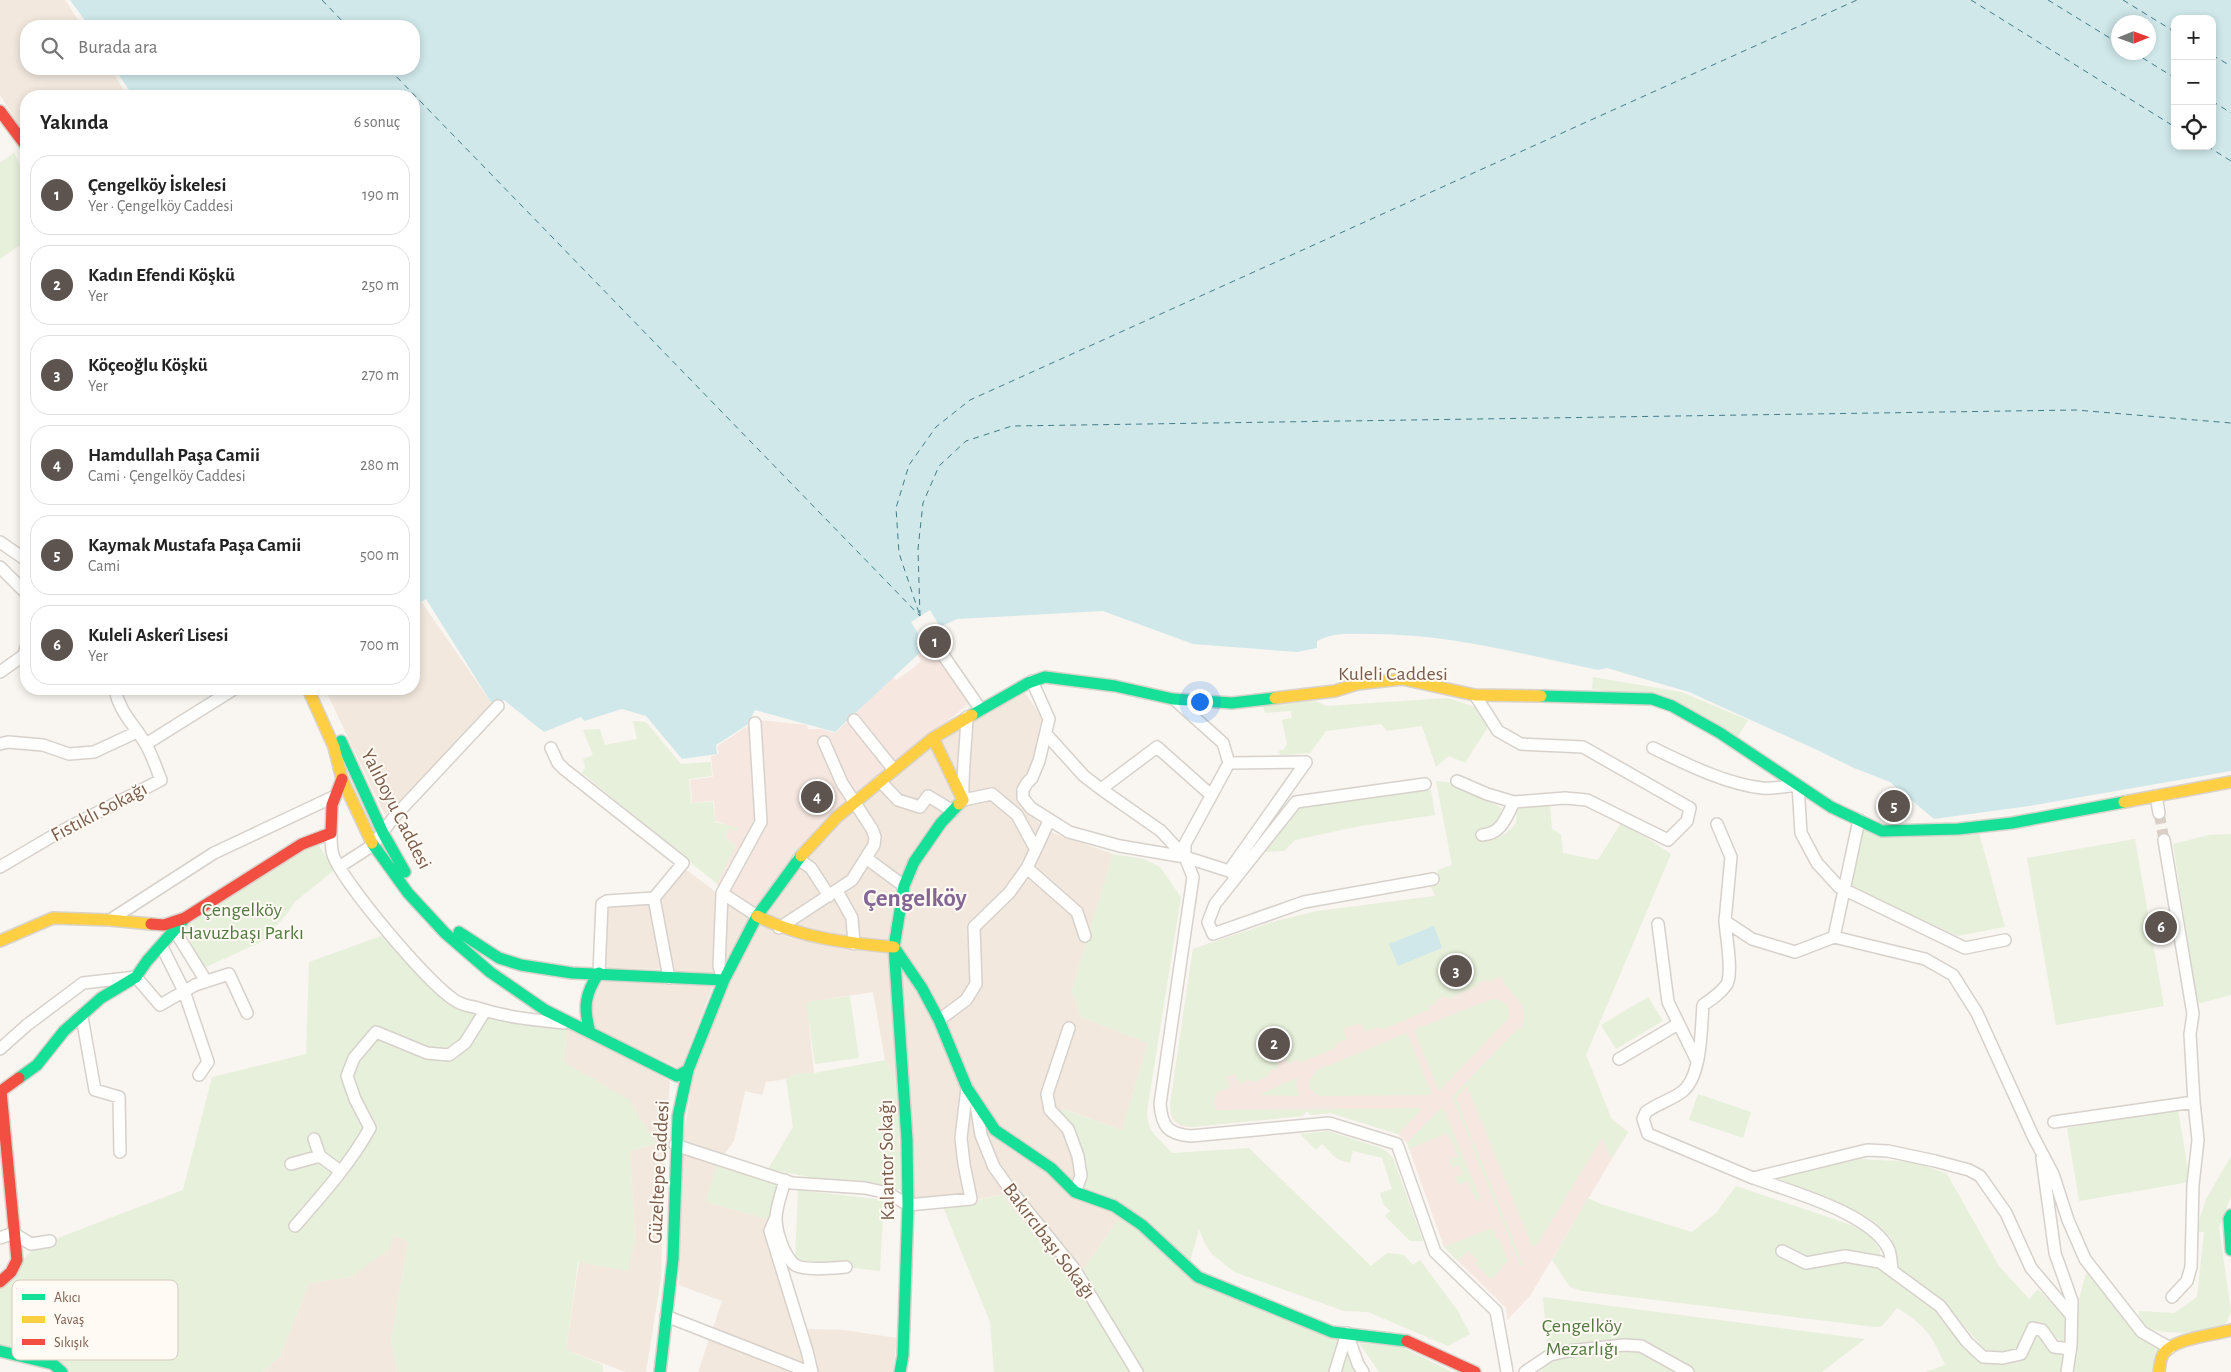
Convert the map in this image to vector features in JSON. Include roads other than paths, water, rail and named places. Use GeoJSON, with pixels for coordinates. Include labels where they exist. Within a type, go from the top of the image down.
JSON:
{"type":"FeatureCollection","features":[{"type":"Feature","properties":{"kind":"main road"},"geometry":{"type":"LineString","coordinates":[[0,111],[20,138]]}},
{"type":"Feature","properties":{"kind":"main road"},"geometry":{"type":"LineString","coordinates":[[1032,681],[1056,677],[1174,698],[1232,703],[1325,693]]}},
{"type":"Feature","properties":{"kind":"main road","name":"Kuleli Caddesi"},"geometry":{"type":"LineString","coordinates":[[1325,693],[1357,684],[1402,679],[1470,694]]}},
{"type":"Feature","properties":{"kind":"main road","name":"Güzeltepe Caddesi"},"geometry":{"type":"LineString","coordinates":[[660,1372],[673,1258],[675,1145],[682,1089],[724,980],[757,916],[798,859],[837,817],[933,738],[1032,681]]}},
{"type":"Feature","properties":{"kind":"main road","name":"Kuleli Caddesi"},"geometry":{"type":"LineString","coordinates":[[1325,693],[1400,692],[1470,694]]}},
{"type":"Feature","properties":{"kind":"main road"},"geometry":{"type":"LineString","coordinates":[[1470,694],[1652,699],[1672,706],[1720,733],[1831,807],[1882,831],[1958,828],[2012,823],[2231,782]]}},
{"type":"Feature","properties":{"kind":"main road","name":"Yalıboyu Caddesi"},"geometry":{"type":"LineString","coordinates":[[311,695],[334,747],[342,779],[373,846],[408,893],[445,933],[495,975],[537,1006],[677,1076]]}},
{"type":"Feature","properties":{"kind":"main road","name":"Yalıboyu Caddesi"},"geometry":{"type":"LineString","coordinates":[[319,695],[383,833],[411,883],[430,907],[447,923],[499,958],[520,965],[572,973],[724,980]]}},
{"type":"Feature","properties":{"kind":"main road"},"geometry":{"type":"LineString","coordinates":[[933,738],[963,800]]}},
{"type":"Feature","properties":{"kind":"main road"},"geometry":{"type":"LineString","coordinates":[[0,941],[53,918],[110,920],[164,925],[185,918],[302,844],[330,833],[333,797],[342,779]]}},
{"type":"Feature","properties":{"kind":"main road","name":"Kalantor Sokağı"},"geometry":{"type":"LineString","coordinates":[[900,1372],[903,1355],[908,1206],[907,1140],[894,947],[904,886],[914,862],[941,823],[963,800]]}},
{"type":"Feature","properties":{"kind":"main road"},"geometry":{"type":"LineString","coordinates":[[757,916],[779,928],[839,943],[894,947],[922,988],[939,1020],[967,1088],[975,1103],[995,1130],[1051,1168],[1076,1192],[1114,1206],[1142,1225],[1198,1277],[1332,1332],[1404,1340],[1475,1372]]}},
{"type":"Feature","properties":{"kind":"main road"},"geometry":{"type":"LineString","coordinates":[[0,1282],[11,1272],[17,1260],[1,1090],[37,1065],[64,1031],[82,1017],[101,998],[136,977],[146,961],[185,918]]}},
{"type":"Feature","properties":{"kind":"main road"},"geometry":{"type":"LineString","coordinates":[[556,1016],[566,1012],[573,1004],[579,986],[572,973]]}},
{"type":"Feature","properties":{"kind":"main road"},"geometry":{"type":"LineString","coordinates":[[590,1032],[584,1011],[585,995],[599,973]]}},
{"type":"Feature","properties":{"kind":"main road"},"geometry":{"type":"LineString","coordinates":[[682,1089],[677,1076],[688,1070]]}},
{"type":"Feature","properties":{"kind":"main road"},"geometry":{"type":"LineString","coordinates":[[2231,1215],[2229,1219],[2231,1250]]}},
{"type":"Feature","properties":{"kind":"main road"},"geometry":{"type":"LineString","coordinates":[[2159,1372],[2164,1354],[2170,1348],[2189,1340],[2231,1330]]}},
{"type":"Feature","properties":{"kind":"main road"},"geometry":{"type":"LineString","coordinates":[[37,1360],[53,1364],[62,1372]]}},
{"type":"Feature","properties":{"kind":"street"},"geometry":{"type":"LineString","coordinates":[[0,542],[20,556]]}},
{"type":"Feature","properties":{"kind":"street"},"geometry":{"type":"LineString","coordinates":[[0,567],[20,586]]}},
{"type":"Feature","properties":{"kind":"street"},"geometry":{"type":"LineString","coordinates":[[941,652],[981,710]]}},
{"type":"Feature","properties":{"kind":"street"},"geometry":{"type":"LineString","coordinates":[[0,672],[20,658]]}},
{"type":"Feature","properties":{"kind":"street"},"geometry":{"type":"LineString","coordinates":[[1032,681],[1049,720],[1040,761],[1032,778],[1023,790],[1023,798],[1031,808],[1069,832],[1112,843],[1185,857],[1233,873]]}},
{"type":"Feature","properties":{"kind":"street"},"geometry":{"type":"LineString","coordinates":[[1457,781],[1487,794],[1514,802],[1565,798],[1587,800],[1668,840],[1687,821],[1690,808],[1583,747],[1521,744],[1498,731],[1470,694]]}},
{"type":"Feature","properties":{"kind":"street","name":"Fıstıklı Sokağı"},"geometry":{"type":"LineString","coordinates":[[0,867],[56,834],[160,780],[146,744],[118,702],[116,695]]}},
{"type":"Feature","properties":{"kind":"street"},"geometry":{"type":"LineString","coordinates":[[146,744],[224,695]]}},
{"type":"Feature","properties":{"kind":"street"},"geometry":{"type":"LineString","coordinates":[[1174,698],[1223,743],[1229,763],[1185,844],[1185,857]]}},
{"type":"Feature","properties":{"kind":"street"},"geometry":{"type":"LineString","coordinates":[[339,867],[373,846],[394,817],[498,706]]}},
{"type":"Feature","properties":{"kind":"street"},"geometry":{"type":"LineString","coordinates":[[967,717],[966,757],[962,778],[963,800],[992,794],[1017,814],[1035,848]]}},
{"type":"Feature","properties":{"kind":"street"},"geometry":{"type":"LineString","coordinates":[[854,720],[894,770]]}},
{"type":"Feature","properties":{"kind":"street"},"geometry":{"type":"LineString","coordinates":[[724,980],[719,967],[722,893],[761,822],[755,723]]}},
{"type":"Feature","properties":{"kind":"street"},"geometry":{"type":"LineString","coordinates":[[0,744],[8,742],[43,745],[69,754],[94,752],[137,732]]}},
{"type":"Feature","properties":{"kind":"street"},"geometry":{"type":"LineString","coordinates":[[1046,734],[1084,776],[1161,831],[1185,857],[1193,877],[1160,1104],[1161,1118],[1168,1129],[1178,1135],[1191,1136],[1329,1123],[1397,1144],[1435,1252],[1496,1311],[1507,1372]]}},
{"type":"Feature","properties":{"kind":"street"},"geometry":{"type":"LineString","coordinates":[[779,928],[852,880],[866,858],[875,837],[842,784],[824,742]]}},
{"type":"Feature","properties":{"kind":"street"},"geometry":{"type":"LineString","coordinates":[[1100,789],[1157,747],[1212,795]]}},
{"type":"Feature","properties":{"kind":"street"},"geometry":{"type":"LineString","coordinates":[[551,748],[558,763],[564,770],[683,863],[654,898],[602,904],[599,973]]}},
{"type":"Feature","properties":{"kind":"street"},"geometry":{"type":"LineString","coordinates":[[1653,748],[1707,772],[1736,781],[1763,788],[1798,786],[1801,833],[1817,863],[1839,887],[1965,948],[2005,940]]}},
{"type":"Feature","properties":{"kind":"street"},"geometry":{"type":"LineString","coordinates":[[1229,763],[1306,762],[1233,873],[1215,904],[1208,922],[1213,934],[1304,902],[1433,878]]}},
{"type":"Feature","properties":{"kind":"street"},"geometry":{"type":"LineString","coordinates":[[880,781],[898,800],[920,807],[928,796],[953,811]]}},
{"type":"Feature","properties":{"kind":"street"},"geometry":{"type":"LineString","coordinates":[[1233,873],[1296,802],[1425,784]]}},
{"type":"Feature","properties":{"kind":"street"},"geometry":{"type":"LineString","coordinates":[[2156,796],[2159,812]]}},
{"type":"Feature","properties":{"kind":"street"},"geometry":{"type":"LineString","coordinates":[[110,920],[214,853],[333,797]]}},
{"type":"Feature","properties":{"kind":"street"},"geometry":{"type":"LineString","coordinates":[[1482,835],[1490,835],[1499,830],[1514,802]]}},
{"type":"Feature","properties":{"kind":"street"},"geometry":{"type":"LineString","coordinates":[[1834,937],[1859,820]]}},
{"type":"Feature","properties":{"kind":"street"},"geometry":{"type":"LineString","coordinates":[[939,1020],[966,1000],[976,984],[974,927],[1009,893],[1027,868],[1049,821]]}},
{"type":"Feature","properties":{"kind":"street"},"geometry":{"type":"LineString","coordinates":[[1717,824],[1731,857],[1725,921],[1729,960],[1728,982],[1718,996],[1704,1005],[1697,1061],[1691,1081],[1685,1089],[1646,1112],[1643,1119],[1644,1127],[1648,1134],[1753,1178],[1848,1214],[1873,1228],[1889,1250],[1892,1269]]}},
{"type":"Feature","properties":{"kind":"street"},"geometry":{"type":"LineString","coordinates":[[330,833],[332,854],[371,912],[430,979],[456,1001],[485,1011],[522,1019],[574,1024]]}},
{"type":"Feature","properties":{"kind":"street"},"geometry":{"type":"LineString","coordinates":[[2164,840],[2193,1014],[2190,1034],[2198,1140],[2193,1185],[2191,1267],[2186,1281],[2172,1297]]}},
{"type":"Feature","properties":{"kind":"street"},"geometry":{"type":"LineString","coordinates":[[866,858],[904,886]]}},
{"type":"Feature","properties":{"kind":"street"},"geometry":{"type":"LineString","coordinates":[[798,859],[811,868],[852,918],[854,944]]}},
{"type":"Feature","properties":{"kind":"street"},"geometry":{"type":"LineString","coordinates":[[1027,868],[1077,912],[1085,936]]}},
{"type":"Feature","properties":{"kind":"street"},"geometry":{"type":"LineString","coordinates":[[722,893],[757,916]]}},
{"type":"Feature","properties":{"kind":"street"},"geometry":{"type":"LineString","coordinates":[[654,898],[668,978]]}},
{"type":"Feature","properties":{"kind":"street"},"geometry":{"type":"LineString","coordinates":[[1725,921],[1752,939],[1795,952],[1834,937],[1925,959],[1953,975],[1977,1013],[2053,1174],[2068,1220],[2085,1259],[2142,1332],[2170,1348]]}},
{"type":"Feature","properties":{"kind":"street"},"geometry":{"type":"LineString","coordinates":[[1658,924],[1668,1002],[1697,1061]]}},
{"type":"Feature","properties":{"kind":"street"},"geometry":{"type":"LineString","coordinates":[[175,931],[206,981]]}},
{"type":"Feature","properties":{"kind":"street"},"geometry":{"type":"LineString","coordinates":[[161,945],[184,991],[208,1062],[199,1075]]}},
{"type":"Feature","properties":{"kind":"street"},"geometry":{"type":"LineString","coordinates":[[0,1049],[27,1025],[84,983],[136,977],[160,1005],[206,981],[229,974],[247,1013]]}},
{"type":"Feature","properties":{"kind":"street"},"geometry":{"type":"LineString","coordinates":[[294,1226],[340,1172],[363,1141],[370,1128],[355,1099],[347,1076],[354,1058],[376,1032],[427,1053],[449,1054],[465,1043],[485,1011]]}},
{"type":"Feature","properties":{"kind":"street"},"geometry":{"type":"LineString","coordinates":[[82,1017],[95,1090],[119,1098],[120,1152]]}},
{"type":"Feature","properties":{"kind":"street"},"geometry":{"type":"LineString","coordinates":[[1619,1058],[1678,1024]]}},
{"type":"Feature","properties":{"kind":"street"},"geometry":{"type":"LineString","coordinates":[[1069,1028],[1047,1094],[1050,1110],[1068,1129],[1078,1156],[1081,1176],[1076,1192]]}},
{"type":"Feature","properties":{"kind":"street"},"geometry":{"type":"LineString","coordinates":[[675,1145],[721,1162],[792,1183],[866,1188],[888,1193],[908,1206],[971,1199],[961,1138],[967,1088]]}},
{"type":"Feature","properties":{"kind":"street"},"geometry":{"type":"LineString","coordinates":[[2054,1122],[2194,1102]]}},
{"type":"Feature","properties":{"kind":"street","name":"Bakırcıbaşı Sokağı"},"geometry":{"type":"LineString","coordinates":[[975,1103],[981,1135],[994,1167],[1075,1270],[1137,1372]]}},
{"type":"Feature","properties":{"kind":"street"},"geometry":{"type":"LineString","coordinates":[[314,1139],[320,1156],[340,1172]]}},
{"type":"Feature","properties":{"kind":"street"},"geometry":{"type":"LineString","coordinates":[[1753,1178],[1867,1150],[1888,1151],[1936,1161],[1975,1173],[2006,1213],[2032,1268],[2071,1315]]}},
{"type":"Feature","properties":{"kind":"street"},"geometry":{"type":"LineString","coordinates":[[2041,1152],[2055,1253],[2072,1301],[2067,1372]]}},
{"type":"Feature","properties":{"kind":"street"},"geometry":{"type":"LineString","coordinates":[[291,1164],[320,1156]]}},
{"type":"Feature","properties":{"kind":"street"},"geometry":{"type":"LineString","coordinates":[[785,1180],[776,1217],[770,1231],[807,1351],[811,1372]]}},
{"type":"Feature","properties":{"kind":"street"},"geometry":{"type":"LineString","coordinates":[[776,1217],[782,1245],[796,1265],[809,1268],[846,1267]]}},
{"type":"Feature","properties":{"kind":"street"},"geometry":{"type":"LineString","coordinates":[[0,1238],[13,1233],[31,1244],[50,1241]]}},
{"type":"Feature","properties":{"kind":"street"},"geometry":{"type":"LineString","coordinates":[[1782,1251],[1806,1263],[1845,1256],[1880,1262],[1940,1306],[1968,1342],[1983,1357],[2003,1358],[2021,1354],[2033,1328],[2042,1330],[2054,1347],[2070,1349]]}},
{"type":"Feature","properties":{"kind":"street"},"geometry":{"type":"LineString","coordinates":[[666,1316],[811,1372]]}},
{"type":"Feature","properties":{"kind":"street"},"geometry":{"type":"LineString","coordinates":[[1335,1372],[1348,1334]]}},
{"type":"Feature","properties":{"kind":"street"},"geometry":{"type":"LineString","coordinates":[[1348,1334],[1358,1364],[1363,1372]]}},
{"type":"Feature","properties":{"kind":"street"},"geometry":{"type":"LineString","coordinates":[[1525,1372],[1550,1355],[1568,1351],[1624,1345],[1642,1346],[1688,1372]]}},
{"type":"Feature","properties":{"kind":"water"},"geometry":{"type":"Polygon","coordinates":[[[70,0],[2231,0],[2231,771],[2029,806],[1934,819],[1890,782],[1854,768],[1689,692],[1607,668],[1598,670],[1484,646],[1426,637],[1397,635],[1336,635],[1317,641],[1317,648],[1297,652],[1193,644],[1103,611],[957,619],[940,627],[930,610],[911,622],[926,647],[835,732],[755,710],[747,725],[716,745],[717,754],[682,759],[646,716],[622,709],[584,721],[581,717],[544,732],[504,700],[494,707],[426,599],[420,603],[420,90],[129,90],[119,75],[420,75],[420,20],[85,20],[70,0]]]}},
{"type":"Feature","properties":{"kind":"water"},"geometry":{"type":"Polygon","coordinates":[[[1434,926],[1442,948],[1398,966],[1389,944],[1434,926]]]}},
{"type":"Feature","properties":{"kind":"tunnel"},"geometry":{"type":"LineString","coordinates":[[2159,813],[2164,840]]}},
{"type":"Feature","properties":{"kind":"place","name":"Çengelköy İskelesi"},"geometry":{"type":"Point","coordinates":[935,642]}},
{"type":"Feature","properties":{"kind":"place","name":"Hamdullah Paşa Camii"},"geometry":{"type":"Point","coordinates":[817,797]}},
{"type":"Feature","properties":{"kind":"place","name":"Kaymak Mustafa Paşa Camii"},"geometry":{"type":"Point","coordinates":[1894,806]}},
{"type":"Feature","properties":{"kind":"place","name":"Kuleli Askerî Lisesi"},"geometry":{"type":"Point","coordinates":[2161,927]}},
{"type":"Feature","properties":{"kind":"place","name":"Köçeoğlu Köşkü"},"geometry":{"type":"Point","coordinates":[1456,971]}},
{"type":"Feature","properties":{"kind":"place","name":"Kadın Efendi Köşkü"},"geometry":{"type":"Point","coordinates":[1274,1044]}},
{"type":"Feature","properties":{"kind":"district","name":"Çengelköy"},"geometry":{"type":"Point","coordinates":[915,898]}},
{"type":"Feature","properties":{"kind":"park label","name":"Çengelköy Havuzbaşı Parkı"},"geometry":{"type":"Point","coordinates":[242,922]}},
{"type":"Feature","properties":{"kind":"park label","name":"Çengelköy Mezarlığı"},"geometry":{"type":"Point","coordinates":[1582,1338]}}]}
